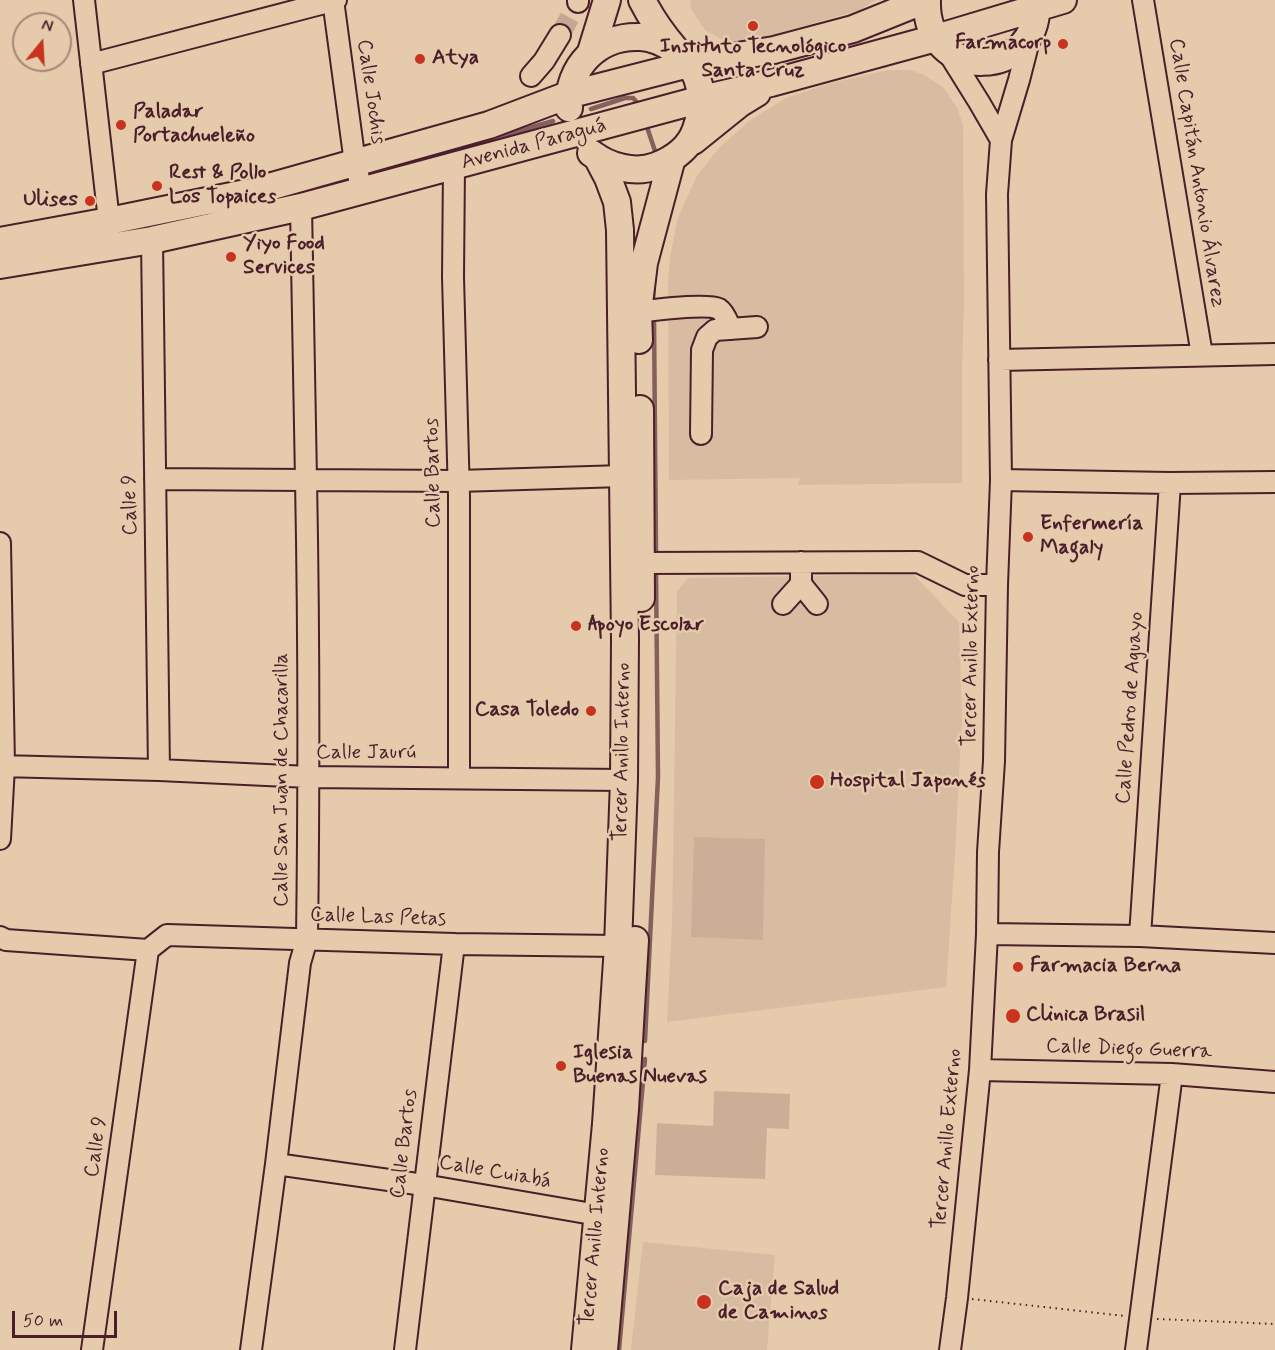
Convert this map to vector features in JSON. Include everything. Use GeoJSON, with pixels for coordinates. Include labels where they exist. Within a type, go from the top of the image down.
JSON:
{"type":"FeatureCollection","features":[{"type":"Feature","properties":{"kind":"main road"},"geometry":{"type":"LineString","coordinates":[[568,95],[573,78],[586,57],[607,0]]}},
{"type":"Feature","properties":{"kind":"main road","name":"Tercer Anillo Interno"},"geometry":{"type":"LineString","coordinates":[[604,1350],[625,1109],[635,947],[642,563],[638,312],[644,263],[679,153],[695,133],[701,117],[702,99],[698,81],[686,53],[647,11],[642,0]]}},
{"type":"Feature","properties":{"kind":"main road"},"geometry":{"type":"LineString","coordinates":[[926,0],[929,26],[941,44],[958,56],[972,62],[1000,59],[1013,52],[1024,43],[1035,13]]}},
{"type":"Feature","properties":{"kind":"main road","name":"Avenida Paraguá"},"geometry":{"type":"LineString","coordinates":[[0,242],[251,192],[489,125],[686,53],[774,50],[853,29],[926,0]]}},
{"type":"Feature","properties":{"kind":"main road","name":"Avenida Paraguá"},"geometry":{"type":"LineString","coordinates":[[0,265],[152,240],[301,207],[702,99],[941,44],[1035,13],[1063,0]]}},
{"type":"Feature","properties":{"kind":"main road"},"geometry":{"type":"LineString","coordinates":[[489,125],[606,43],[624,37],[642,37],[660,41],[686,53]]}},
{"type":"Feature","properties":{"kind":"main road"},"geometry":{"type":"LineString","coordinates":[[679,153],[739,104],[776,82]]}},
{"type":"Feature","properties":{"kind":"main road","name":"Tercer Anillo Interno"},"geometry":{"type":"LineString","coordinates":[[568,95],[569,115],[576,134],[597,157],[615,166],[634,169],[654,167],[679,153]]}},
{"type":"Feature","properties":{"kind":"main road","name":"Tercer Anillo Interno"},"geometry":{"type":"LineString","coordinates":[[585,1350],[598,1215],[618,946],[626,640],[620,230],[617,202],[597,157]]}},
{"type":"Feature","properties":{"kind":"main road"},"geometry":{"type":"LineString","coordinates":[[622,400],[630,438],[631,545],[633,553],[642,563],[635,571],[630,584],[631,708],[624,771]]}},
{"type":"Feature","properties":{"kind":"main road"},"geometry":{"type":"LineString","coordinates":[[625,1109],[618,1068],[624,961],[618,946],[626,930],[630,774],[639,734]]}},
{"type":"Feature","properties":{"kind":"main road"},"geometry":{"type":"LineString","coordinates":[[609,1069],[614,1090],[608,1158],[614,1168],[620,1169]]}},
{"type":"Feature","properties":{"kind":"main road"},"geometry":{"type":"LineString","coordinates":[[598,1215],[604,1226],[594,1313],[599,1350]]}},
{"type":"Feature","properties":{"kind":"street"},"geometry":{"type":"LineString","coordinates":[[84,0],[109,221]]}},
{"type":"Feature","properties":{"kind":"street"},"geometry":{"type":"LineString","coordinates":[[91,64],[334,0]]}},
{"type":"Feature","properties":{"kind":"street","name":"Calle Jochis"},"geometry":{"type":"LineString","coordinates":[[334,0],[356,163],[362,190]]}},
{"type":"Feature","properties":{"kind":"street","name":"Calle Capitán Antonio Álvarez"},"geometry":{"type":"LineString","coordinates":[[1143,0],[1202,355]]}},
{"type":"Feature","properties":{"kind":"street","name":"Tercer Anillo Externo"},"geometry":{"type":"LineString","coordinates":[[950,1350],[980,1070],[987,934],[1001,480],[997,194],[1000,140],[1019,80],[1035,13]]}},
{"type":"Feature","properties":{"kind":"street"},"geometry":{"type":"LineString","coordinates":[[531,76],[544,61],[560,35]]}},
{"type":"Feature","properties":{"kind":"street"},"geometry":{"type":"LineString","coordinates":[[941,44],[979,102],[1000,140]]}},
{"type":"Feature","properties":{"kind":"street","name":"Calle Bartos"},"geometry":{"type":"LineString","coordinates":[[454,166],[453,277],[458,481],[459,778]]}},
{"type":"Feature","properties":{"kind":"street","name":"Calle San Juan de Chacarilla"},"geometry":{"type":"LineString","coordinates":[[251,1350],[300,963],[307,939],[309,777],[301,207]]}},
{"type":"Feature","properties":{"kind":"street","name":"Calle 9"},"geometry":{"type":"LineString","coordinates":[[152,240],[159,770]]}},
{"type":"Feature","properties":{"kind":"street"},"geometry":{"type":"LineString","coordinates":[[638,312],[669,309],[719,309],[725,315],[731,329]]}},
{"type":"Feature","properties":{"kind":"street"},"geometry":{"type":"LineString","coordinates":[[701,434],[702,350],[707,338],[715,330],[757,327]]}},
{"type":"Feature","properties":{"kind":"street"},"geometry":{"type":"LineString","coordinates":[[999,360],[1275,354]]}},
{"type":"Feature","properties":{"kind":"street"},"geometry":{"type":"LineString","coordinates":[[155,479],[458,481],[623,476]]}},
{"type":"Feature","properties":{"kind":"street"},"geometry":{"type":"LineString","coordinates":[[1001,480],[1275,482]]}},
{"type":"Feature","properties":{"kind":"street","name":"Calle Pedro de Aguayo"},"geometry":{"type":"LineString","coordinates":[[1140,936],[1170,483]]}},
{"type":"Feature","properties":{"kind":"street"},"geometry":{"type":"LineString","coordinates":[[0,543],[2,766],[0,838]]}},
{"type":"Feature","properties":{"kind":"street"},"geometry":{"type":"LineString","coordinates":[[801,562],[801,584],[817,604]]}},
{"type":"Feature","properties":{"kind":"street"},"geometry":{"type":"LineString","coordinates":[[642,563],[918,562],[965,585],[997,585]]}},
{"type":"Feature","properties":{"kind":"street"},"geometry":{"type":"LineString","coordinates":[[783,604],[801,584]]}},
{"type":"Feature","properties":{"kind":"street","name":"Calle Jaurú"},"geometry":{"type":"LineString","coordinates":[[2,766],[309,777],[459,778],[624,771]]}},
{"type":"Feature","properties":{"kind":"street"},"geometry":{"type":"LineString","coordinates":[[987,934],[1275,938]]}},
{"type":"Feature","properties":{"kind":"street","name":"Calle Las Petas"},"geometry":{"type":"LineString","coordinates":[[148,950],[167,935],[454,945],[618,946]]}},
{"type":"Feature","properties":{"kind":"street"},"geometry":{"type":"LineString","coordinates":[[0,937],[6,940],[148,950]]}},
{"type":"Feature","properties":{"kind":"street","name":"Calle Bartos"},"geometry":{"type":"LineString","coordinates":[[405,1350],[454,945]]}},
{"type":"Feature","properties":{"kind":"street","name":"Calle 9"},"geometry":{"type":"LineString","coordinates":[[92,1350],[148,950]]}},
{"type":"Feature","properties":{"kind":"street","name":"Calle Diego Guerra"},"geometry":{"type":"LineString","coordinates":[[980,1070],[1172,1074],[1275,1082]]}},
{"type":"Feature","properties":{"kind":"street"},"geometry":{"type":"LineString","coordinates":[[1136,1350],[1172,1074]]}},
{"type":"Feature","properties":{"kind":"street","name":"Calle Cuiabá"},"geometry":{"type":"LineString","coordinates":[[276,1164],[424,1185],[598,1215]]}},
{"type":"Feature","properties":{"kind":"path"},"geometry":{"type":"LineString","coordinates":[[957,1298],[1140,1318],[1275,1324]]}},
{"type":"Feature","properties":{"kind":"shaded area","name":"Instituto Tecnológico Santa Cruz"},"geometry":{"type":"Polygon","coordinates":[[[690,0],[875,0],[860,10],[739,43],[723,40],[705,30],[691,9],[690,0]]]}},
{"type":"Feature","properties":{"kind":"shaded area"},"geometry":{"type":"Polygon","coordinates":[[[888,70],[910,70],[922,74],[943,87],[957,108],[963,125],[962,483],[798,485],[800,478],[669,480],[668,281],[670,257],[678,217],[697,176],[719,148],[749,121],[786,98],[831,83],[888,70]]]}},
{"type":"Feature","properties":{"kind":"shaded area","name":"Hospital Japonés"},"geometry":{"type":"Polygon","coordinates":[[[913,574],[959,622],[962,720],[946,987],[667,1022],[672,925],[677,591],[688,578],[913,574]]]}},
{"type":"Feature","properties":{"kind":"shaded area"},"geometry":{"type":"Polygon","coordinates":[[[694,837],[765,839],[763,940],[691,937],[694,837]]]}},
{"type":"Feature","properties":{"kind":"shaded area"},"geometry":{"type":"Polygon","coordinates":[[[714,1091],[790,1094],[789,1129],[767,1128],[765,1179],[655,1175],[657,1123],[713,1126],[714,1091]]]}},
{"type":"Feature","properties":{"kind":"shaded area","name":"Caja de Salud de Caminos"},"geometry":{"type":"Polygon","coordinates":[[[643,1242],[775,1255],[767,1350],[631,1350],[643,1242]]]}},
{"type":"Feature","properties":{"kind":"waterway"},"geometry":{"type":"LineString","coordinates":[[591,109],[625,98],[633,98],[640,106]]}},
{"type":"Feature","properties":{"kind":"waterway"},"geometry":{"type":"LineString","coordinates":[[384,171],[553,121]]}},
{"type":"Feature","properties":{"kind":"waterway"},"geometry":{"type":"LineString","coordinates":[[647,127],[655,151]]}},
{"type":"Feature","properties":{"kind":"waterway"},"geometry":{"type":"LineString","coordinates":[[653,300],[654,282]]}},
{"type":"Feature","properties":{"kind":"waterway"},"geometry":{"type":"LineString","coordinates":[[654,318],[656,552]]}},
{"type":"Feature","properties":{"kind":"waterway"},"geometry":{"type":"LineString","coordinates":[[645,1041],[658,777],[656,570]]}},
{"type":"Feature","properties":{"kind":"waterway"},"geometry":{"type":"LineString","coordinates":[[619,1350],[645,1059]]}},
{"type":"Feature","properties":{"kind":"tunnel"},"geometry":{"type":"LineString","coordinates":[[560,35],[578,2]]}},
{"type":"Feature","properties":{"kind":"place","name":"Instituto Tecnológico Santa Cruz"},"geometry":{"type":"Point","coordinates":[753,26]}},
{"type":"Feature","properties":{"kind":"place","name":"Farmacorp"},"geometry":{"type":"Point","coordinates":[1063,44]}},
{"type":"Feature","properties":{"kind":"place","name":"Atya"},"geometry":{"type":"Point","coordinates":[420,59]}},
{"type":"Feature","properties":{"kind":"place","name":"Paladar Portachueleño"},"geometry":{"type":"Point","coordinates":[121,125]}},
{"type":"Feature","properties":{"kind":"place","name":"Rest & Pollo Los Topaices"},"geometry":{"type":"Point","coordinates":[157,186]}},
{"type":"Feature","properties":{"kind":"place","name":"Ulises"},"geometry":{"type":"Point","coordinates":[90,201]}},
{"type":"Feature","properties":{"kind":"place","name":"Yiyo Food Services"},"geometry":{"type":"Point","coordinates":[231,257]}},
{"type":"Feature","properties":{"kind":"place","name":"Enfermería Magaly"},"geometry":{"type":"Point","coordinates":[1028,537]}},
{"type":"Feature","properties":{"kind":"place","name":"Apoyo Escolar"},"geometry":{"type":"Point","coordinates":[576,626]}},
{"type":"Feature","properties":{"kind":"place","name":"Casa Toledo"},"geometry":{"type":"Point","coordinates":[591,711]}},
{"type":"Feature","properties":{"kind":"place","name":"Hospital Japonés"},"geometry":{"type":"Point","coordinates":[817,782]}},
{"type":"Feature","properties":{"kind":"place","name":"Farmacia Berna"},"geometry":{"type":"Point","coordinates":[1018,967]}},
{"type":"Feature","properties":{"kind":"place","name":"Clinica Brasil"},"geometry":{"type":"Point","coordinates":[1013,1016]}},
{"type":"Feature","properties":{"kind":"place","name":"Iglesia Buenas Nuevas"},"geometry":{"type":"Point","coordinates":[561,1066]}},
{"type":"Feature","properties":{"kind":"place","name":"Caja de Salud de Caminos"},"geometry":{"type":"Point","coordinates":[704,1302]}}]}
